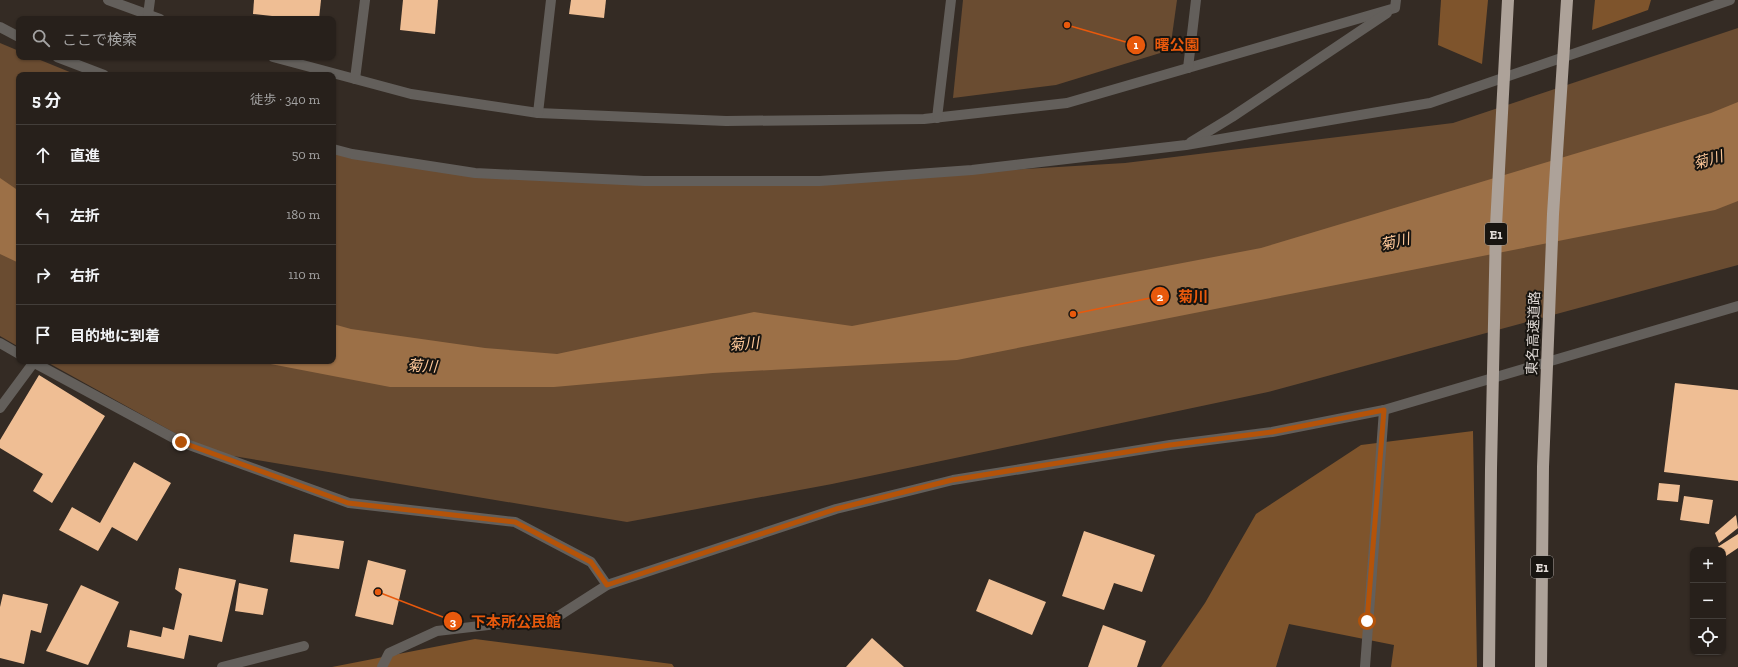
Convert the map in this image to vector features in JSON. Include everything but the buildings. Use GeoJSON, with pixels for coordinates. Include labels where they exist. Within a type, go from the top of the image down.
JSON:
{"type":"FeatureCollection","features":[{"type":"Feature","properties":{"kind":"highway","name":"E1"},"geometry":{"type":"LineString","coordinates":[[1489,667],[1496,226],[1508,0]]}},
{"type":"Feature","properties":{"kind":"highway","name":"東名高速道路"},"geometry":{"type":"LineString","coordinates":[[1541,667],[1542,467],[1553,214],[1567,0]]}},
{"type":"Feature","properties":{"kind":"street"},"geometry":{"type":"LineString","coordinates":[[108,0],[151,16]]}},
{"type":"Feature","properties":{"kind":"street"},"geometry":{"type":"LineString","coordinates":[[148,15],[150,0]]}},
{"type":"Feature","properties":{"kind":"street"},"geometry":{"type":"LineString","coordinates":[[355,79],[364,0]]}},
{"type":"Feature","properties":{"kind":"street"},"geometry":{"type":"LineString","coordinates":[[538,113],[551,0]]}},
{"type":"Feature","properties":{"kind":"street"},"geometry":{"type":"LineString","coordinates":[[937,118],[951,0]]}},
{"type":"Feature","properties":{"kind":"street"},"geometry":{"type":"LineString","coordinates":[[1188,68],[1196,0]]}},
{"type":"Feature","properties":{"kind":"street"},"geometry":{"type":"LineString","coordinates":[[336,150],[352,154],[475,173],[644,182],[812,181],[972,170],[1186,145],[1430,103],[1730,0]]}},
{"type":"Feature","properties":{"kind":"street"},"geometry":{"type":"LineString","coordinates":[[336,74],[411,94],[538,113],[726,121],[937,118],[1067,103],[1188,68],[1395,4]]}},
{"type":"Feature","properties":{"kind":"street"},"geometry":{"type":"LineString","coordinates":[[1186,145],[1232,117],[1395,4]]}},
{"type":"Feature","properties":{"kind":"street"},"geometry":{"type":"LineString","coordinates":[[0,27],[16,35]]}},
{"type":"Feature","properties":{"kind":"street"},"geometry":{"type":"LineString","coordinates":[[66,60],[96,72]]}},
{"type":"Feature","properties":{"kind":"street"},"geometry":{"type":"LineString","coordinates":[[284,60],[329,72]]}},
{"type":"Feature","properties":{"kind":"street"},"geometry":{"type":"LineString","coordinates":[[382,667],[389,652],[437,631],[557,617],[607,585],[836,509],[952,480],[1170,445],[1272,432],[1384,410],[1738,306]]}},
{"type":"Feature","properties":{"kind":"street"},"geometry":{"type":"LineString","coordinates":[[0,343],[16,352]]}},
{"type":"Feature","properties":{"kind":"street"},"geometry":{"type":"LineString","coordinates":[[0,408],[32,364]]}},
{"type":"Feature","properties":{"kind":"street"},"geometry":{"type":"LineString","coordinates":[[37,364],[181,442],[348,503],[515,522],[591,562],[607,585]]}},
{"type":"Feature","properties":{"kind":"street"},"geometry":{"type":"LineString","coordinates":[[1365,667],[1384,410]]}},
{"type":"Feature","properties":{"kind":"street"},"geometry":{"type":"LineString","coordinates":[[222,667],[304,646]]}},
{"type":"Feature","properties":{"kind":"shaded area"},"geometry":{"type":"Polygon","coordinates":[[[963,0],[1177,0],[1170,50],[1056,85],[953,98],[963,0]]]}},
{"type":"Feature","properties":{"kind":"shaded area"},"geometry":{"type":"Polygon","coordinates":[[[1441,0],[1488,0],[1482,64],[1438,45],[1441,0]]]}},
{"type":"Feature","properties":{"kind":"shaded area"},"geometry":{"type":"Polygon","coordinates":[[[1595,0],[1651,0],[1648,10],[1592,30],[1595,0]]]}},
{"type":"Feature","properties":{"kind":"shaded area"},"geometry":{"type":"Polygon","coordinates":[[[1738,28],[1738,265],[1268,392],[832,484],[627,522],[209,452],[50,364],[336,364],[336,152],[475,173],[838,180],[1125,163],[1453,123],[1738,28]]]}},
{"type":"Feature","properties":{"kind":"shaded area"},"geometry":{"type":"Polygon","coordinates":[[[0,43],[16,50],[16,60],[40,60],[70,72],[16,72],[16,345],[0,336],[0,43]]]}},
{"type":"Feature","properties":{"kind":"shaded area"},"geometry":{"type":"Polygon","coordinates":[[[1473,431],[1477,667],[1391,667],[1394,645],[1289,624],[1276,667],[1161,667],[1205,603],[1256,514],[1361,445],[1473,431]]]}},
{"type":"Feature","properties":{"kind":"shaded area"},"geometry":{"type":"Polygon","coordinates":[[[475,639],[672,664],[674,667],[332,667],[475,639]]]}},
{"type":"Feature","properties":{"kind":"water"},"geometry":{"type":"Polygon","coordinates":[[[1738,102],[1738,201],[1715,210],[957,360],[713,373],[554,387],[390,387],[271,364],[336,364],[336,325],[351,329],[485,348],[557,354],[754,312],[852,326],[1261,248],[1711,113],[1738,102]]]}},
{"type":"Feature","properties":{"kind":"water"},"geometry":{"type":"Polygon","coordinates":[[[0,178],[16,189],[16,262],[0,254],[0,178]]]}},
{"type":"Feature","properties":{"kind":"place","name":"曙公園"},"geometry":{"type":"Point","coordinates":[1067,25]}},
{"type":"Feature","properties":{"kind":"place","name":"菊川"},"geometry":{"type":"Point","coordinates":[1073,314]}},
{"type":"Feature","properties":{"kind":"place","name":"下本所公民館"},"geometry":{"type":"Point","coordinates":[378,592]}},
{"type":"Feature","properties":{"kind":"route"},"geometry":{"type":"LineString","coordinates":[[181,442],[348,503],[515,522],[591,562],[607,585],[836,509],[952,480],[1170,445],[1272,432],[1384,410],[1367,621]]}}]}
